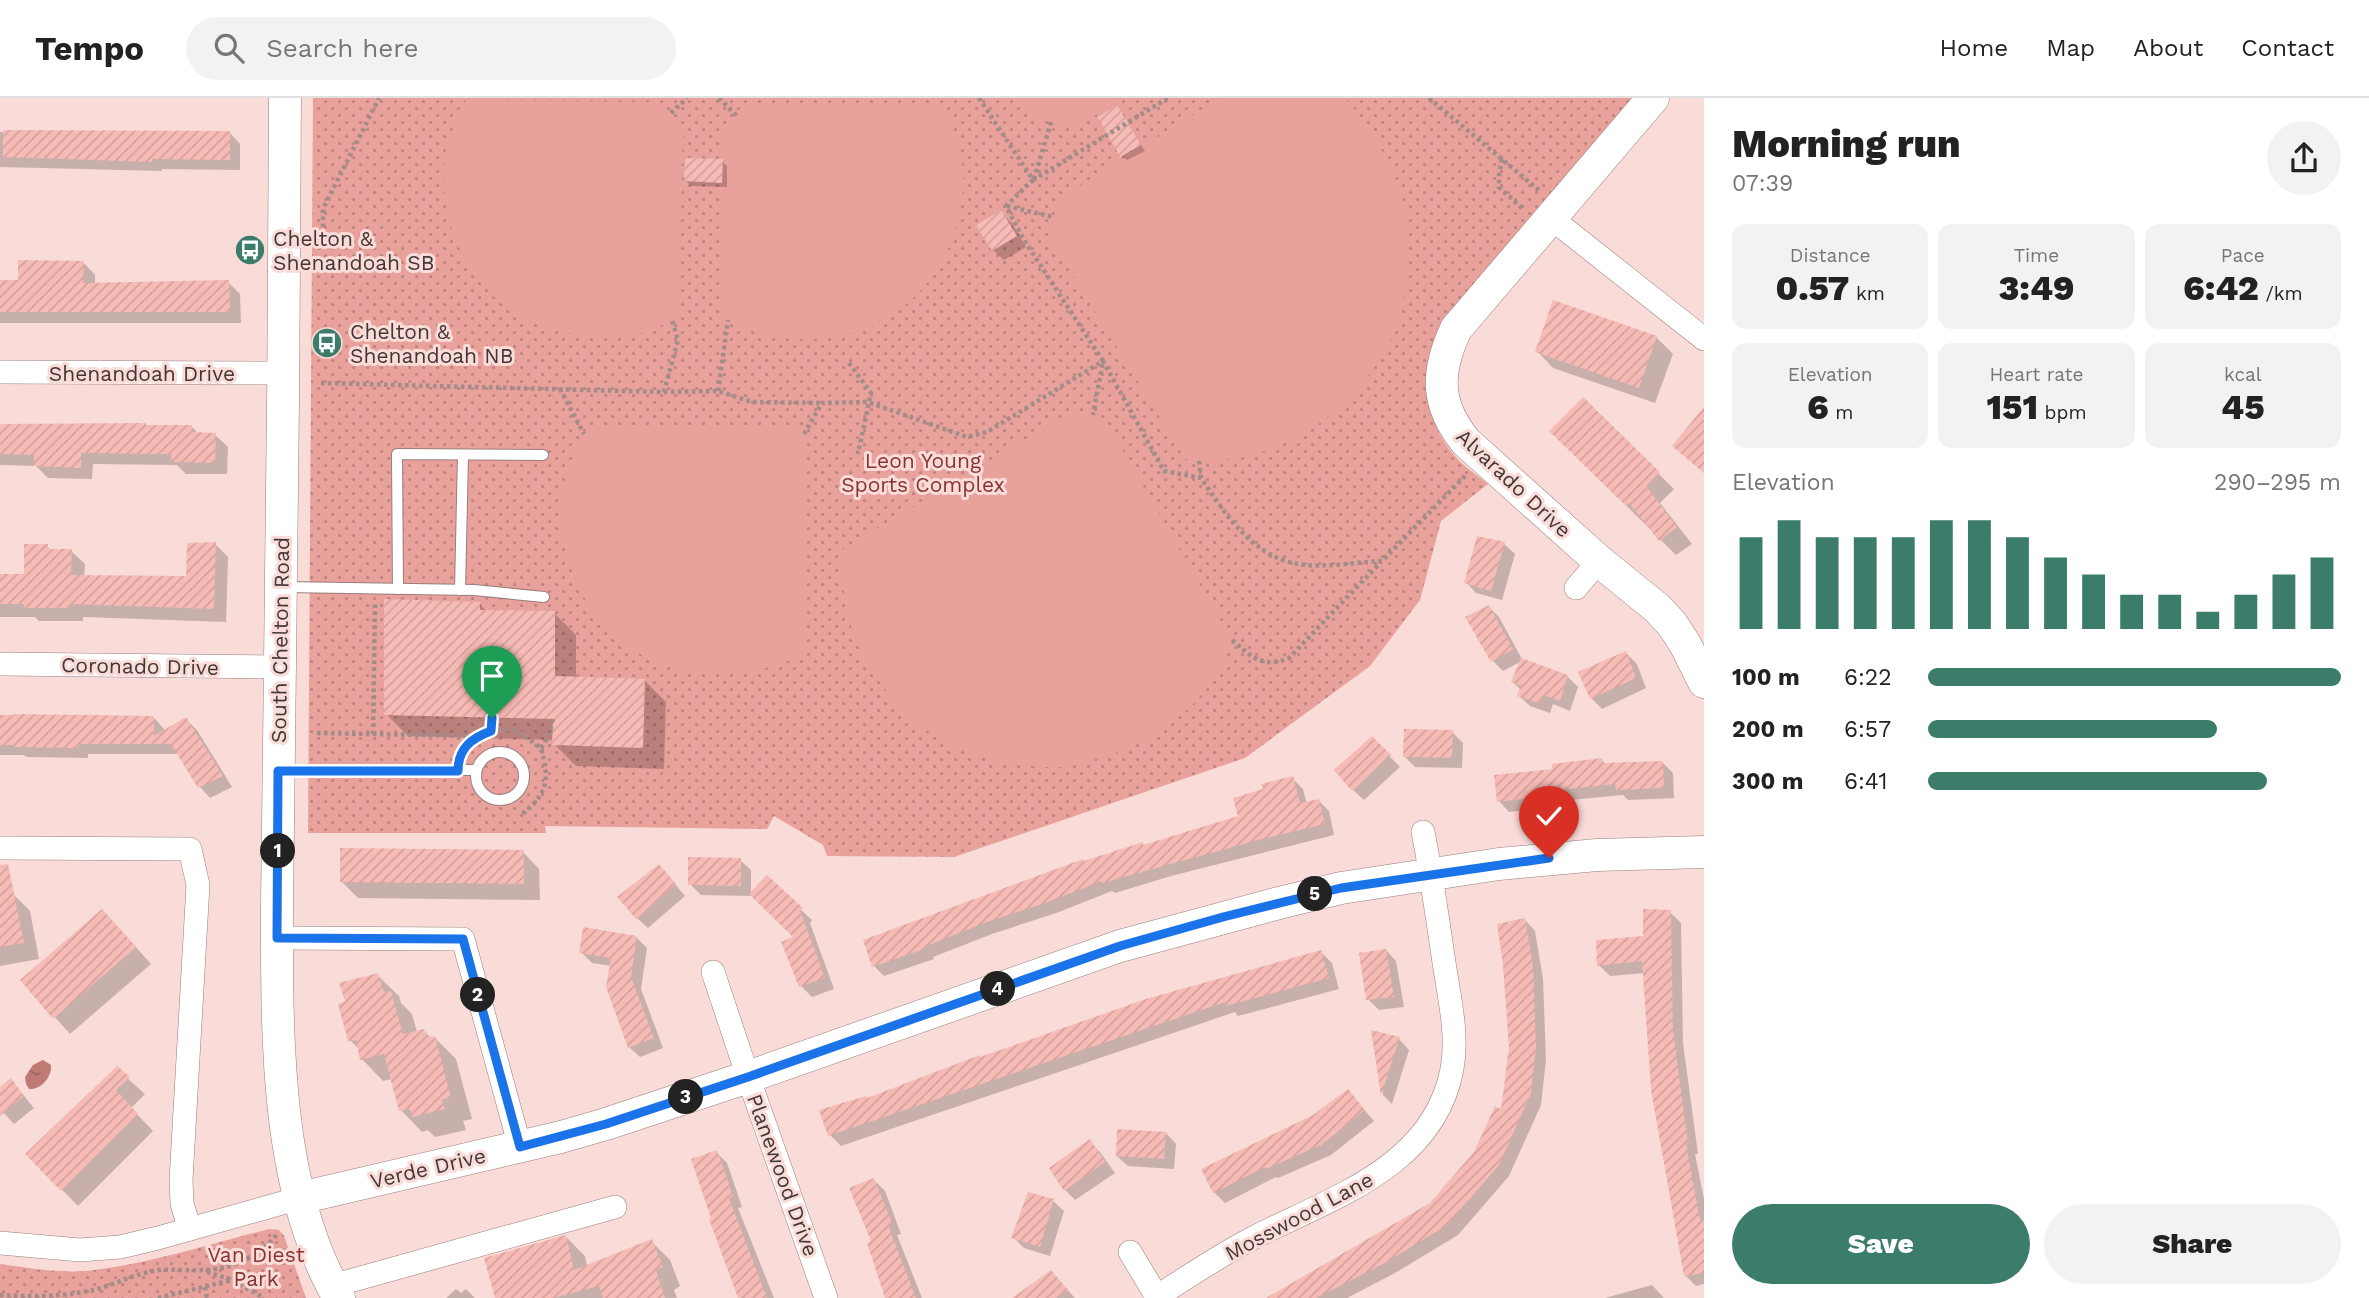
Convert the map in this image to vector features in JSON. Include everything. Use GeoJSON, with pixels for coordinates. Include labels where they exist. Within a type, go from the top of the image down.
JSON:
{"type":"FeatureCollection","features":[{"type":"Feature","properties":{"kind":"street","name":"South Chelton Road"},"geometry":{"type":"LineString","coordinates":[[285,98],[277,938],[282,1077],[287,1132],[300,1198],[314,1243],[335,1292]]}},
{"type":"Feature","properties":{"kind":"street","name":"Alvarado Drive"},"geometry":{"type":"LineString","coordinates":[[1653,98],[1541,209],[1456,329],[1448,346],[1441,381],[1443,400],[1455,429],[1480,456],[1657,608],[1685,644],[1704,682]]}},
{"type":"Feature","properties":{"kind":"street"},"geometry":{"type":"LineString","coordinates":[[1541,209],[1704,339]]}},
{"type":"Feature","properties":{"kind":"street","name":"Shenandoah Drive"},"geometry":{"type":"LineString","coordinates":[[0,372],[283,373]]}},
{"type":"Feature","properties":{"kind":"street"},"geometry":{"type":"LineString","coordinates":[[1576,588],[1600,561]]}},
{"type":"Feature","properties":{"kind":"street","name":"Coronado Drive"},"geometry":{"type":"LineString","coordinates":[[0,664],[280,667]]}},
{"type":"Feature","properties":{"kind":"street","name":"Mosswood Lane"},"geometry":{"type":"LineString","coordinates":[[1156,1297],[1254,1238],[1366,1183],[1406,1152],[1435,1115],[1448,1082],[1454,1043],[1423,832]]}},
{"type":"Feature","properties":{"kind":"street"},"geometry":{"type":"LineString","coordinates":[[0,848],[190,849],[198,885],[181,1180],[182,1204],[190,1228]]}},
{"type":"Feature","properties":{"kind":"street","name":"Verde Drive"},"geometry":{"type":"LineString","coordinates":[[0,1243],[80,1250],[120,1247],[300,1198],[520,1147],[606,1124],[748,1077],[1120,946],[1341,888],[1549,858],[1704,852]]}},
{"type":"Feature","properties":{"kind":"street"},"geometry":{"type":"LineString","coordinates":[[277,938],[463,939],[520,1147]]}},
{"type":"Feature","properties":{"kind":"street","name":"Planewood Drive"},"geometry":{"type":"LineString","coordinates":[[713,972],[826,1298]]}},
{"type":"Feature","properties":{"kind":"street"},"geometry":{"type":"LineString","coordinates":[[335,1292],[615,1207]]}},
{"type":"Feature","properties":{"kind":"street"},"geometry":{"type":"LineString","coordinates":[[1130,1252],[1156,1297]]}},
{"type":"Feature","properties":{"kind":"lane"},"geometry":{"type":"LineString","coordinates":[[398,589],[397,454],[543,455]]}},
{"type":"Feature","properties":{"kind":"lane"},"geometry":{"type":"LineString","coordinates":[[460,590],[463,455]]}},
{"type":"Feature","properties":{"kind":"lane"},"geometry":{"type":"LineString","coordinates":[[281,587],[460,590],[544,597]]}},
{"type":"Feature","properties":{"kind":"lane"},"geometry":{"type":"LineString","coordinates":[[498,751],[506,752],[518,759],[523,766],[524,778],[518,793],[511,798],[496,799],[488,797],[480,790],[476,771],[481,760],[488,755],[498,751]]}},
{"type":"Feature","properties":{"kind":"lane"},"geometry":{"type":"LineString","coordinates":[[278,771],[476,771]]}},
{"type":"Feature","properties":{"kind":"path"},"geometry":{"type":"LineString","coordinates":[[323,227],[323,209],[379,98]]}},
{"type":"Feature","properties":{"kind":"path"},"geometry":{"type":"LineString","coordinates":[[671,113],[687,98]]}},
{"type":"Feature","properties":{"kind":"path"},"geometry":{"type":"LineString","coordinates":[[719,98],[737,116]]}},
{"type":"Feature","properties":{"kind":"path"},"geometry":{"type":"LineString","coordinates":[[979,98],[1033,180]]}},
{"type":"Feature","properties":{"kind":"path"},"geometry":{"type":"LineString","coordinates":[[1006,206],[1033,180],[1168,98]]}},
{"type":"Feature","properties":{"kind":"path"},"geometry":{"type":"LineString","coordinates":[[1429,98],[1502,159],[1541,209]]}},
{"type":"Feature","properties":{"kind":"path"},"geometry":{"type":"LineString","coordinates":[[1033,180],[1051,122]]}},
{"type":"Feature","properties":{"kind":"path"},"geometry":{"type":"LineString","coordinates":[[1502,159],[1500,187],[1541,209]]}},
{"type":"Feature","properties":{"kind":"path"},"geometry":{"type":"LineString","coordinates":[[1006,206],[1053,217]]}},
{"type":"Feature","properties":{"kind":"path"},"geometry":{"type":"LineString","coordinates":[[1006,206],[1024,240],[1102,361],[1164,471],[1200,478]]}},
{"type":"Feature","properties":{"kind":"path"},"geometry":{"type":"LineString","coordinates":[[664,392],[678,340],[672,320]]}},
{"type":"Feature","properties":{"kind":"path"},"geometry":{"type":"LineString","coordinates":[[718,391],[728,320]]}},
{"type":"Feature","properties":{"kind":"path"},"geometry":{"type":"LineString","coordinates":[[321,383],[560,390],[718,391],[752,402],[868,402],[967,437],[986,432],[1102,361]]}},
{"type":"Feature","properties":{"kind":"path"},"geometry":{"type":"LineString","coordinates":[[1093,415],[1102,361]]}},
{"type":"Feature","properties":{"kind":"path"},"geometry":{"type":"LineString","coordinates":[[849,363],[871,393],[859,454]]}},
{"type":"Feature","properties":{"kind":"path"},"geometry":{"type":"LineString","coordinates":[[560,390],[584,434]]}},
{"type":"Feature","properties":{"kind":"path"},"geometry":{"type":"LineString","coordinates":[[804,434],[822,403]]}},
{"type":"Feature","properties":{"kind":"path"},"geometry":{"type":"LineString","coordinates":[[1232,640],[1253,658],[1274,664],[1289,658],[1466,475],[1480,456]]}},
{"type":"Feature","properties":{"kind":"path"},"geometry":{"type":"LineString","coordinates":[[1199,461],[1200,478],[1232,523],[1253,543],[1278,560],[1307,565],[1382,561]]}},
{"type":"Feature","properties":{"kind":"path"},"geometry":{"type":"LineString","coordinates":[[365,603],[376,603],[373,734]]}},
{"type":"Feature","properties":{"kind":"path"},"geometry":{"type":"LineString","coordinates":[[491,731],[492,718]]}},
{"type":"Feature","properties":{"kind":"path"},"geometry":{"type":"LineString","coordinates":[[521,814],[542,794],[547,781],[541,748],[548,737],[553,719]]}},
{"type":"Feature","properties":{"kind":"path"},"geometry":{"type":"LineString","coordinates":[[317,733],[477,736],[491,731],[514,730],[541,748]]}},
{"type":"Feature","properties":{"kind":"path"},"geometry":{"type":"LineString","coordinates":[[458,771],[458,758],[477,736]]}},
{"type":"Feature","properties":{"kind":"path"},"geometry":{"type":"LineString","coordinates":[[0,1295],[29,1298],[68,1296],[158,1270],[202,1270],[238,1264],[269,1245],[277,1234]]}},
{"type":"Feature","properties":{"kind":"path"},"geometry":{"type":"LineString","coordinates":[[202,1270],[232,1280],[264,1298]]}},
{"type":"Feature","properties":{"kind":"path"},"geometry":{"type":"LineString","coordinates":[[158,1298],[232,1280]]}},
{"type":"Feature","properties":{"kind":"path"},"geometry":{"type":"LineString","coordinates":[[205,1287],[207,1298]]}},
{"type":"Feature","properties":{"kind":"green space","name":"Leon Young Sports Complex"},"geometry":{"type":"Polygon","coordinates":[[[313,98],[1632,98],[1441,323],[1430,358],[1430,409],[1444,441],[1455,456],[1488,484],[1441,521],[1420,600],[1370,666],[1245,758],[954,857],[827,856],[823,845],[774,816],[767,829],[545,826],[546,833],[308,833],[313,98]]]}},
{"type":"Feature","properties":{"kind":"green space"},"geometry":{"type":"Polygon","coordinates":[[[1019,98],[1125,98],[1075,127],[1031,118],[1019,98]]]}},
{"type":"Feature","properties":{"kind":"green space"},"geometry":{"type":"Polygon","coordinates":[[[1220,98],[1344,98],[1348,101],[1379,145],[1401,194],[1408,229],[1408,276],[1401,312],[1383,354],[1364,382],[1340,407],[1314,427],[1284,444],[1252,455],[1219,460],[1185,459],[1050,238],[1057,200],[1220,98]]]}},
{"type":"Feature","properties":{"kind":"green space"},"geometry":{"type":"Polygon","coordinates":[[[466,100],[657,102],[671,113],[683,133],[679,314],[660,327],[640,334],[582,335],[533,323],[511,311],[486,289],[473,273],[454,236],[444,196],[446,148],[466,100]]]}},
{"type":"Feature","properties":{"kind":"green space"},"geometry":{"type":"Polygon","coordinates":[[[939,103],[951,124],[959,147],[963,176],[961,206],[954,234],[942,261],[925,285],[905,306],[880,322],[853,333],[811,339],[783,338],[755,332],[722,319],[723,131],[749,104],[939,103]]]}},
{"type":"Feature","properties":{"kind":"green space"},"geometry":{"type":"Polygon","coordinates":[[[1073,410],[1105,420],[1232,640],[1220,669],[1209,686],[1180,716],[1146,739],[1109,756],[1066,767],[1011,764],[946,742],[912,719],[887,692],[860,650],[850,623],[840,551],[1073,410]]]}},
{"type":"Feature","properties":{"kind":"green space"},"geometry":{"type":"Polygon","coordinates":[[[587,427],[797,428],[807,440],[807,652],[773,666],[739,673],[704,673],[671,667],[640,654],[613,634],[590,607],[573,574],[560,528],[560,500],[565,478],[587,427]]]}},
{"type":"Feature","properties":{"kind":"green space","name":"Van Diest Park"},"geometry":{"type":"Polygon","coordinates":[[[269,1229],[279,1230],[284,1236],[306,1298],[0,1298],[0,1264],[43,1270],[86,1271],[155,1259],[269,1229]]]}},
{"type":"Feature","properties":{"kind":"water"},"geometry":{"type":"Polygon","coordinates":[[[43,1060],[51,1065],[50,1074],[41,1085],[29,1089],[25,1077],[33,1065],[43,1060]]]}},
{"type":"Feature","properties":{"kind":"building"},"geometry":{"type":"Polygon","coordinates":[[[1117,105],[1141,145],[1120,157],[1098,117],[1117,105]]]}},
{"type":"Feature","properties":{"kind":"building"},"geometry":{"type":"Polygon","coordinates":[[[3,130],[230,131],[230,160],[152,159],[152,162],[3,157],[3,130]]]}},
{"type":"Feature","properties":{"kind":"building"},"geometry":{"type":"Polygon","coordinates":[[[685,158],[723,159],[722,183],[684,181],[685,158]]]}},
{"type":"Feature","properties":{"kind":"building"},"geometry":{"type":"Polygon","coordinates":[[[1001,210],[1017,236],[992,251],[976,225],[1001,210]]]}},
{"type":"Feature","properties":{"kind":"building"},"geometry":{"type":"Polygon","coordinates":[[[18,260],[84,261],[83,283],[229,280],[230,312],[0,312],[0,280],[18,280],[18,260]]]}},
{"type":"Feature","properties":{"kind":"building"},"geometry":{"type":"Polygon","coordinates":[[[1553,300],[1657,336],[1639,388],[1535,352],[1553,300]]]}},
{"type":"Feature","properties":{"kind":"building"},"geometry":{"type":"Polygon","coordinates":[[[1583,397],[1660,472],[1646,486],[1677,527],[1659,541],[1629,503],[1626,506],[1549,431],[1583,397]]]}},
{"type":"Feature","properties":{"kind":"building"},"geometry":{"type":"Polygon","coordinates":[[[1704,407],[1704,473],[1672,446],[1704,407]]]}},
{"type":"Feature","properties":{"kind":"building"},"geometry":{"type":"Polygon","coordinates":[[[0,424],[192,425],[192,432],[216,433],[215,463],[172,462],[171,454],[81,453],[81,468],[34,466],[34,455],[0,454],[0,424]]]}},
{"type":"Feature","properties":{"kind":"building"},"geometry":{"type":"Polygon","coordinates":[[[1477,536],[1505,542],[1491,591],[1464,583],[1477,536]]]}},
{"type":"Feature","properties":{"kind":"building"},"geometry":{"type":"Polygon","coordinates":[[[216,542],[214,609],[70,604],[70,608],[24,608],[24,604],[0,604],[0,574],[24,574],[24,544],[48,544],[48,549],[72,549],[71,575],[186,576],[187,543],[216,542]]]}},
{"type":"Feature","properties":{"kind":"building"},"geometry":{"type":"Polygon","coordinates":[[[384,599],[480,602],[480,610],[555,611],[555,676],[645,679],[643,748],[552,745],[553,719],[384,715],[384,599]]]}},
{"type":"Feature","properties":{"kind":"building"},"geometry":{"type":"Polygon","coordinates":[[[1489,605],[1513,649],[1491,662],[1465,617],[1489,605]]]}},
{"type":"Feature","properties":{"kind":"building"},"geometry":{"type":"Polygon","coordinates":[[[1626,651],[1636,678],[1590,699],[1578,672],[1626,651]]]}},
{"type":"Feature","properties":{"kind":"building"},"geometry":{"type":"Polygon","coordinates":[[[1521,658],[1568,675],[1560,701],[1543,695],[1539,703],[1517,696],[1521,686],[1511,682],[1521,658]]]}},
{"type":"Feature","properties":{"kind":"building"},"geometry":{"type":"Polygon","coordinates":[[[0,715],[154,716],[154,736],[186,717],[223,776],[198,788],[171,744],[78,744],[78,748],[0,745],[0,715]]]}},
{"type":"Feature","properties":{"kind":"building"},"geometry":{"type":"Polygon","coordinates":[[[1404,729],[1453,730],[1452,758],[1403,757],[1404,729]]]}},
{"type":"Feature","properties":{"kind":"building"},"geometry":{"type":"Polygon","coordinates":[[[1372,736],[1391,755],[1352,791],[1334,770],[1372,736]]]}},
{"type":"Feature","properties":{"kind":"building"},"geometry":{"type":"Polygon","coordinates":[[[1602,758],[1603,763],[1663,761],[1664,788],[1616,790],[1615,784],[1539,792],[1539,797],[1497,802],[1494,775],[1552,769],[1552,764],[1602,758]]]}},
{"type":"Feature","properties":{"kind":"building"},"geometry":{"type":"Polygon","coordinates":[[[1293,776],[1300,803],[1319,799],[1325,824],[1102,883],[1101,881],[872,967],[863,940],[1083,859],[1084,861],[1143,842],[1143,845],[1238,816],[1233,798],[1263,789],[1261,784],[1293,776]]]}},
{"type":"Feature","properties":{"kind":"building"},"geometry":{"type":"Polygon","coordinates":[[[340,848],[524,850],[524,884],[340,882],[340,848]]]}},
{"type":"Feature","properties":{"kind":"building"},"geometry":{"type":"Polygon","coordinates":[[[688,857],[741,858],[741,886],[688,885],[688,857]]]}},
{"type":"Feature","properties":{"kind":"building"},"geometry":{"type":"Polygon","coordinates":[[[8,864],[24,943],[0,947],[0,865],[8,864]]]}},
{"type":"Feature","properties":{"kind":"building"},"geometry":{"type":"Polygon","coordinates":[[[659,864],[676,884],[636,919],[617,897],[659,864]]]}},
{"type":"Feature","properties":{"kind":"building"},"geometry":{"type":"Polygon","coordinates":[[[767,875],[803,908],[800,911],[825,978],[799,987],[781,942],[793,937],[749,894],[767,875]]]}},
{"type":"Feature","properties":{"kind":"building"},"geometry":{"type":"Polygon","coordinates":[[[102,909],[136,947],[53,1019],[20,980],[102,909]]]}},
{"type":"Feature","properties":{"kind":"building"},"geometry":{"type":"Polygon","coordinates":[[[1643,909],[1671,910],[1673,1031],[1688,1143],[1686,1144],[1700,1220],[1704,1219],[1704,1273],[1684,1276],[1651,1090],[1642,961],[1597,966],[1596,940],[1643,936],[1643,909]]]}},
{"type":"Feature","properties":{"kind":"building"},"geometry":{"type":"Polygon","coordinates":[[[1525,918],[1533,967],[1536,1048],[1531,1093],[1499,1165],[1447,1225],[1385,1263],[1316,1298],[1266,1298],[1430,1203],[1474,1152],[1495,1106],[1501,1109],[1509,1048],[1497,924],[1525,918]]]}},
{"type":"Feature","properties":{"kind":"building"},"geometry":{"type":"Polygon","coordinates":[[[583,927],[637,936],[631,977],[654,1038],[628,1048],[606,987],[611,958],[579,953],[583,927]]]}},
{"type":"Feature","properties":{"kind":"building"},"geometry":{"type":"Polygon","coordinates":[[[1386,949],[1394,997],[1366,1000],[1359,953],[1386,949]]]}},
{"type":"Feature","properties":{"kind":"building"},"geometry":{"type":"Polygon","coordinates":[[[1321,950],[1329,978],[1226,1006],[1225,1002],[828,1136],[819,1110],[866,1096],[867,1098],[980,1055],[1146,999],[1321,950]]]}},
{"type":"Feature","properties":{"kind":"building"},"geometry":{"type":"Polygon","coordinates":[[[378,973],[384,992],[391,991],[403,1034],[424,1029],[427,1037],[435,1036],[451,1098],[442,1099],[445,1109],[412,1117],[410,1109],[399,1111],[384,1054],[360,1060],[356,1040],[348,1041],[338,1004],[345,1001],[339,983],[378,973]]]}},
{"type":"Feature","properties":{"kind":"building"},"geometry":{"type":"Polygon","coordinates":[[[1371,1030],[1400,1037],[1381,1096],[1371,1030]]]}},
{"type":"Feature","properties":{"kind":"building"},"geometry":{"type":"Polygon","coordinates":[[[117,1066],[130,1077],[116,1090],[138,1114],[61,1191],[25,1154],[117,1066]]]}},
{"type":"Feature","properties":{"kind":"building"},"geometry":{"type":"Polygon","coordinates":[[[11,1078],[24,1096],[0,1116],[0,1087],[11,1078]]]}},
{"type":"Feature","properties":{"kind":"building"},"geometry":{"type":"Polygon","coordinates":[[[1348,1089],[1365,1110],[1321,1145],[1266,1169],[1265,1167],[1213,1193],[1201,1169],[1313,1115],[1348,1089]]]}},
{"type":"Feature","properties":{"kind":"building"},"geometry":{"type":"Polygon","coordinates":[[[1117,1129],[1166,1132],[1164,1159],[1116,1156],[1117,1129]]]}},
{"type":"Feature","properties":{"kind":"building"},"geometry":{"type":"Polygon","coordinates":[[[1090,1139],[1105,1162],[1064,1191],[1049,1168],[1090,1139]]]}},
{"type":"Feature","properties":{"kind":"building"},"geometry":{"type":"Polygon","coordinates":[[[717,1150],[733,1196],[729,1198],[767,1298],[738,1298],[709,1219],[711,1218],[691,1159],[717,1150]]]}},
{"type":"Feature","properties":{"kind":"building"},"geometry":{"type":"Polygon","coordinates":[[[874,1178],[892,1223],[888,1225],[916,1298],[885,1298],[867,1243],[871,1241],[849,1188],[874,1178]]]}},
{"type":"Feature","properties":{"kind":"building"},"geometry":{"type":"Polygon","coordinates":[[[1028,1192],[1054,1199],[1040,1247],[1011,1238],[1028,1192]]]}},
{"type":"Feature","properties":{"kind":"building"},"geometry":{"type":"Polygon","coordinates":[[[566,1235],[574,1270],[652,1239],[663,1267],[656,1270],[665,1298],[603,1298],[599,1286],[553,1298],[495,1298],[484,1258],[566,1235]]]}},
{"type":"Feature","properties":{"kind":"building"},"geometry":{"type":"Polygon","coordinates":[[[1051,1270],[1068,1290],[1057,1298],[1012,1298],[1051,1270]]]}},
{"type":"Feature","properties":{"kind":"place","name":"Chelton & Shenandoah SB"},"geometry":{"type":"Point","coordinates":[250,250]}},
{"type":"Feature","properties":{"kind":"place","name":"Chelton & Shenandoah NB"},"geometry":{"type":"Point","coordinates":[327,343]}},
{"type":"Feature","properties":{"kind":"route"},"geometry":{"type":"LineString","coordinates":[[492,718],[491,731],[477,736],[464,748],[458,758],[458,771],[278,771],[277,938],[463,939],[520,1147],[606,1124],[748,1077],[1120,946],[1170,931],[1341,888],[1549,858]]}}]}
